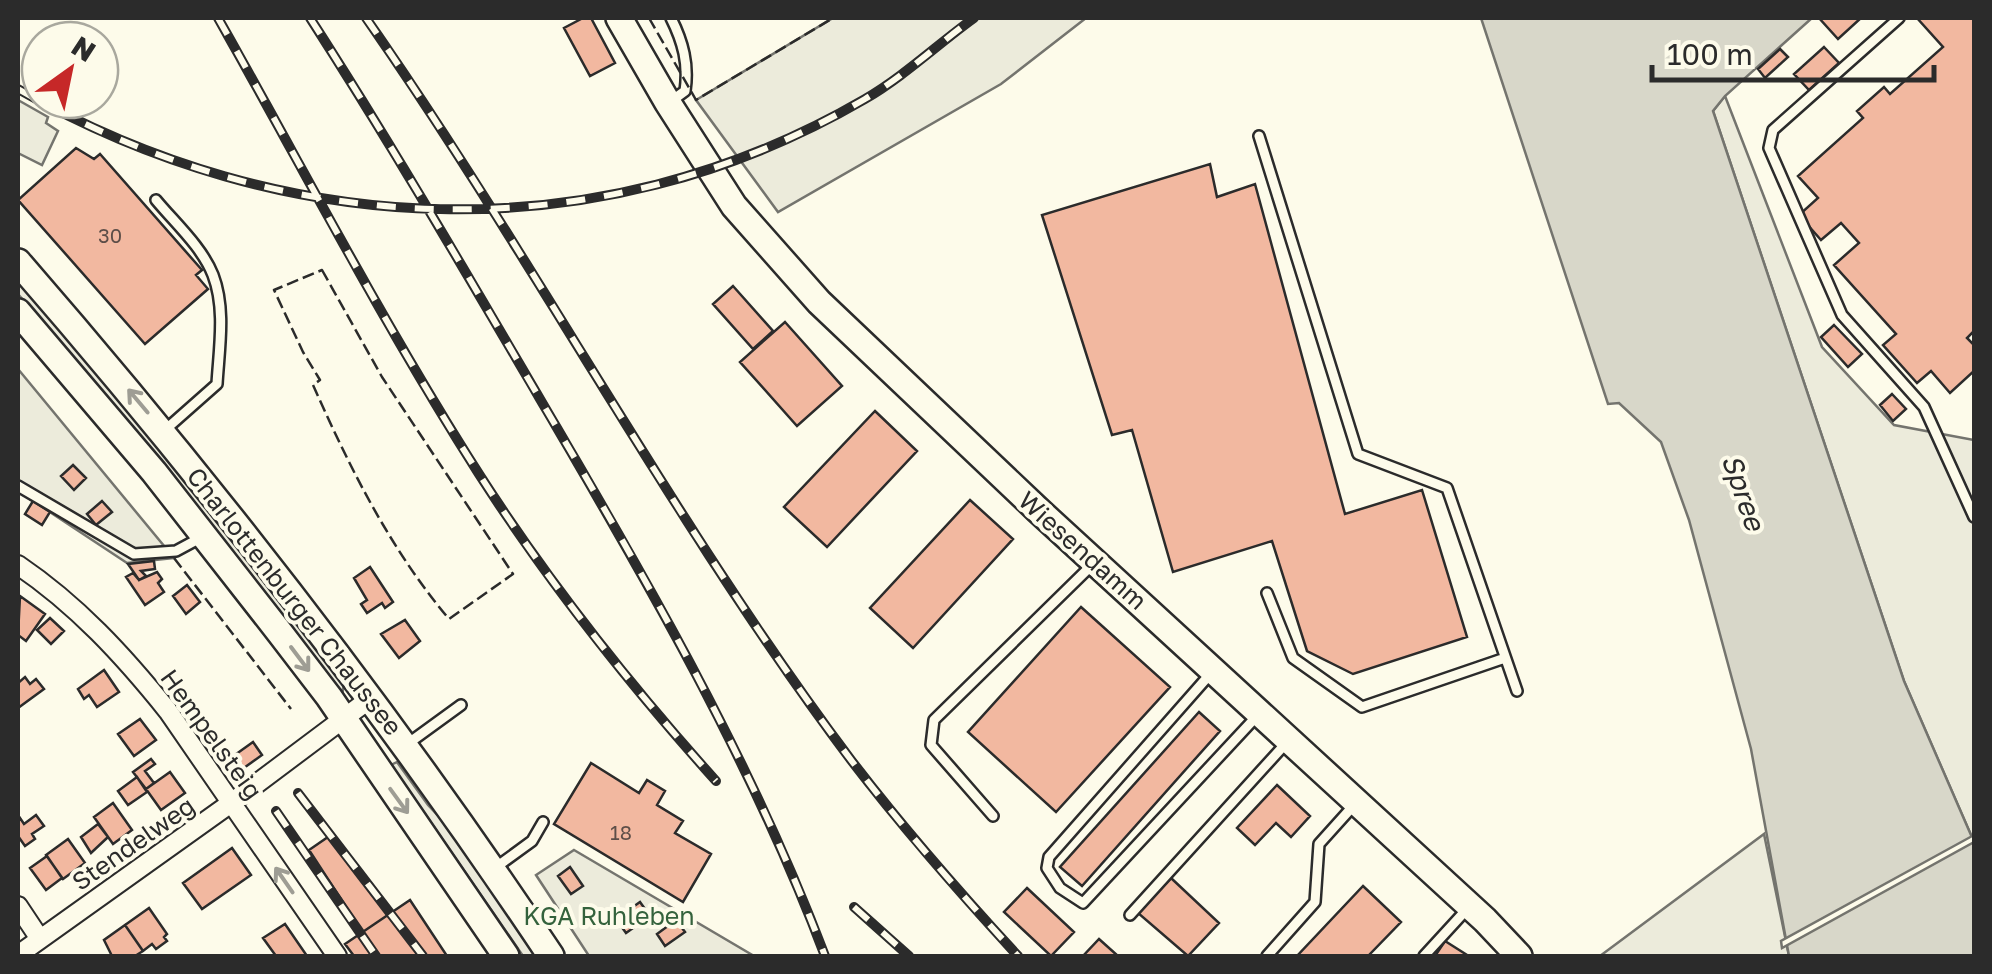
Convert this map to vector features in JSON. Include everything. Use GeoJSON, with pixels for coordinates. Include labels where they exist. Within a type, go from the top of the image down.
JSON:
{"type":"FeatureCollection","features":[{"type":"Feature","properties":{"kind":"main road","name":"Wiesendamm"},"geometry":{"type":"LineString","coordinates":[[618,18],[734,206],[819,302],[1357,802],[1385,814],[1519,956]]}},
{"type":"Feature","properties":{"kind":"main road","name":"Charlottenburger Chaussee"},"geometry":{"type":"LineString","coordinates":[[18,262],[163,432],[371,698],[551,956]]}},
{"type":"Feature","properties":{"kind":"main road","name":"Charlottenburger Chaussee"},"geometry":{"type":"LineString","coordinates":[[18,312],[205,536],[329,697],[506,956]]}},
{"type":"Feature","properties":{"kind":"street","name":"Hempelsteig"},"geometry":{"type":"LineString","coordinates":[[18,565],[87,620],[168,711],[337,956]]}},
{"type":"Feature","properties":{"kind":"street","name":"Stendelweg"},"geometry":{"type":"LineString","coordinates":[[18,955],[371,698]]}},
{"type":"Feature","properties":{"kind":"street"},"geometry":{"type":"LineString","coordinates":[[18,906],[40,939]]}},
{"type":"Feature","properties":{"kind":"lane"},"geometry":{"type":"LineString","coordinates":[[671,18],[682,39],[688,71],[685,91],[672,110]]}},
{"type":"Feature","properties":{"kind":"lane"},"geometry":{"type":"LineString","coordinates":[[1900,18],[1773,130],[1769,148],[1842,315],[1924,407],[1974,517]]}},
{"type":"Feature","properties":{"kind":"lane"},"geometry":{"type":"LineString","coordinates":[[1258,136],[1358,454],[1447,488],[1516,691]]}},
{"type":"Feature","properties":{"kind":"lane"},"geometry":{"type":"LineString","coordinates":[[156,200],[203,257],[213,275],[220,314],[217,384],[163,432]]}},
{"type":"Feature","properties":{"kind":"lane"},"geometry":{"type":"LineString","coordinates":[[18,486],[134,554],[176,551],[205,536]]}},
{"type":"Feature","properties":{"kind":"lane"},"geometry":{"type":"LineString","coordinates":[[992,816],[930,744],[934,720],[1096,561]]}},
{"type":"Feature","properties":{"kind":"lane"},"geometry":{"type":"LineString","coordinates":[[1267,592],[1293,658],[1362,706],[1505,658]]}},
{"type":"Feature","properties":{"kind":"lane"},"geometry":{"type":"LineString","coordinates":[[1214,670],[1050,857],[1047,868],[1060,888],[1083,904],[1260,712]]}},
{"type":"Feature","properties":{"kind":"lane"},"geometry":{"type":"LineString","coordinates":[[406,745],[461,705]]}},
{"type":"Feature","properties":{"kind":"lane"},"geometry":{"type":"LineString","coordinates":[[1130,914],[1290,740]]}},
{"type":"Feature","properties":{"kind":"lane"},"geometry":{"type":"LineString","coordinates":[[1267,956],[1315,902],[1319,844],[1357,802]]}},
{"type":"Feature","properties":{"kind":"lane"},"geometry":{"type":"LineString","coordinates":[[493,869],[532,841],[543,822]]}},
{"type":"Feature","properties":{"kind":"lane"},"geometry":{"type":"LineString","coordinates":[[1424,956],[1470,906]]}},
{"type":"Feature","properties":{"kind":"green space"},"geometry":{"type":"Polygon","coordinates":[[[833,18],[1086,18],[1001,84],[778,212],[696,100],[833,18]]]}},
{"type":"Feature","properties":{"kind":"green space"},"geometry":{"type":"Polygon","coordinates":[[[1725,96],[1822,347],[1894,425],[1974,440],[1974,842],[1904,681],[1713,111],[1725,96]]]}},
{"type":"Feature","properties":{"kind":"green space"},"geometry":{"type":"Polygon","coordinates":[[[18,100],[20,120],[47,120],[58,131],[42,165],[18,153],[18,100]]]}},
{"type":"Feature","properties":{"kind":"green space"},"geometry":{"type":"Polygon","coordinates":[[[18,278],[222,523],[344,684],[342,695],[152,452],[18,294],[18,278]]]}},
{"type":"Feature","properties":{"kind":"green space"},"geometry":{"type":"Polygon","coordinates":[[[18,369],[174,558],[127,563],[18,491],[18,369]]]}},
{"type":"Feature","properties":{"kind":"green space"},"geometry":{"type":"Polygon","coordinates":[[[397,762],[428,805],[462,841],[540,956],[523,956],[391,765],[397,762]]]}},
{"type":"Feature","properties":{"kind":"green space"},"geometry":{"type":"Polygon","coordinates":[[[1764,834],[1789,956],[1600,956],[1604,953],[1764,834]]]}},
{"type":"Feature","properties":{"kind":"green space","name":"KGA Ruhleben"},"geometry":{"type":"Polygon","coordinates":[[[574,850],[754,956],[589,956],[536,875],[574,850]]]}},
{"type":"Feature","properties":{"kind":"water","name":"Spree"},"geometry":{"type":"Polygon","coordinates":[[[1481,18],[1812,18],[1713,111],[1904,681],[1974,842],[1974,956],[1789,956],[1751,749],[1689,520],[1661,442],[1619,403],[1608,404],[1481,18]]]}},
{"type":"Feature","properties":{"kind":"pier"},"geometry":{"type":"Polygon","coordinates":[[[1974,835],[1974,842],[1782,948],[1781,941],[1974,835]]]}},
{"type":"Feature","properties":{"kind":"building"},"geometry":{"type":"Polygon","coordinates":[[[591,18],[615,63],[590,76],[564,28],[591,18]]]}},
{"type":"Feature","properties":{"kind":"building"},"geometry":{"type":"Polygon","coordinates":[[[1819,18],[1861,18],[1838,39],[1819,18]]]}},
{"type":"Feature","properties":{"kind":"building"},"geometry":{"type":"Polygon","coordinates":[[[1917,18],[1974,18],[1974,331],[1967,338],[1974,345],[1974,371],[1950,393],[1931,371],[1917,383],[1883,345],[1896,334],[1834,265],[1859,243],[1841,223],[1821,240],[1799,215],[1818,198],[1798,176],[1863,118],[1857,111],[1884,87],[1890,94],[1943,47],[1917,18]]]}},
{"type":"Feature","properties":{"kind":"building"},"geometry":{"type":"Polygon","coordinates":[[[1824,47],[1839,63],[1809,90],[1794,74],[1824,47]]]}},
{"type":"Feature","properties":{"kind":"building"},"geometry":{"type":"Polygon","coordinates":[[[1780,49],[1788,57],[1765,78],[1758,69],[1780,49]]]}},
{"type":"Feature","properties":{"kind":"building"},"geometry":{"type":"Polygon","coordinates":[[[76,148],[94,159],[100,154],[202,270],[196,275],[208,289],[145,344],[18,200],[76,148]]]}},
{"type":"Feature","properties":{"kind":"building"},"geometry":{"type":"Polygon","coordinates":[[[1210,164],[1217,197],[1255,184],[1345,514],[1422,490],[1467,637],[1353,674],[1307,651],[1272,541],[1173,572],[1132,430],[1112,435],[1042,215],[1210,164]]]}},
{"type":"Feature","properties":{"kind":"building"},"geometry":{"type":"Polygon","coordinates":[[[733,286],[773,331],[753,349],[713,304],[733,286]]]}},
{"type":"Feature","properties":{"kind":"building"},"geometry":{"type":"Polygon","coordinates":[[[785,322],[842,386],[797,426],[740,362],[785,322]]]}},
{"type":"Feature","properties":{"kind":"building"},"geometry":{"type":"Polygon","coordinates":[[[1834,325],[1862,354],[1848,367],[1821,337],[1834,325]]]}},
{"type":"Feature","properties":{"kind":"building"},"geometry":{"type":"Polygon","coordinates":[[[1892,394],[1906,409],[1893,421],[1880,405],[1892,394]]]}},
{"type":"Feature","properties":{"kind":"building"},"geometry":{"type":"Polygon","coordinates":[[[875,411],[917,451],[827,547],[784,507],[875,411]]]}},
{"type":"Feature","properties":{"kind":"building"},"geometry":{"type":"Polygon","coordinates":[[[73,465],[86,478],[74,490],[61,476],[73,465]]]}},
{"type":"Feature","properties":{"kind":"building"},"geometry":{"type":"Polygon","coordinates":[[[970,500],[1013,539],[913,648],[870,608],[970,500]]]}},
{"type":"Feature","properties":{"kind":"building"},"geometry":{"type":"Polygon","coordinates":[[[33,501],[50,512],[42,525],[25,514],[33,501]]]}},
{"type":"Feature","properties":{"kind":"building"},"geometry":{"type":"Polygon","coordinates":[[[102,501],[112,512],[96,525],[87,514],[102,501]]]}},
{"type":"Feature","properties":{"kind":"building"},"geometry":{"type":"Polygon","coordinates":[[[154,561],[155,569],[141,571],[146,576],[139,580],[128,564],[154,561]]]}},
{"type":"Feature","properties":{"kind":"building"},"geometry":{"type":"Polygon","coordinates":[[[370,567],[393,602],[385,608],[382,603],[367,613],[361,604],[367,600],[354,578],[370,567]]]}},
{"type":"Feature","properties":{"kind":"building"},"geometry":{"type":"Polygon","coordinates":[[[157,572],[164,592],[145,605],[126,577],[133,573],[139,580],[157,572]]]}},
{"type":"Feature","properties":{"kind":"building"},"geometry":{"type":"Polygon","coordinates":[[[187,585],[200,602],[186,614],[173,596],[187,585]]]}},
{"type":"Feature","properties":{"kind":"building"},"geometry":{"type":"Polygon","coordinates":[[[20,596],[45,614],[26,641],[18,635],[20,596]]]}},
{"type":"Feature","properties":{"kind":"building"},"geometry":{"type":"Polygon","coordinates":[[[1081,607],[1170,687],[1056,812],[968,732],[1081,607]]]}},
{"type":"Feature","properties":{"kind":"building"},"geometry":{"type":"Polygon","coordinates":[[[50,618],[64,631],[51,644],[37,630],[50,618]]]}},
{"type":"Feature","properties":{"kind":"building"},"geometry":{"type":"Polygon","coordinates":[[[405,620],[420,641],[399,658],[381,634],[405,620]]]}},
{"type":"Feature","properties":{"kind":"building"},"geometry":{"type":"Polygon","coordinates":[[[104,670],[119,692],[97,707],[89,695],[84,699],[78,689],[104,670]]]}},
{"type":"Feature","properties":{"kind":"building"},"geometry":{"type":"Polygon","coordinates":[[[25,677],[30,684],[36,679],[44,689],[18,708],[18,683],[25,677]]]}},
{"type":"Feature","properties":{"kind":"building"},"geometry":{"type":"Polygon","coordinates":[[[1199,712],[1220,731],[1082,886],[1060,867],[1199,712]]]}},
{"type":"Feature","properties":{"kind":"building"},"geometry":{"type":"Polygon","coordinates":[[[140,719],[156,740],[134,756],[118,734],[140,719]]]}},
{"type":"Feature","properties":{"kind":"building"},"geometry":{"type":"Polygon","coordinates":[[[253,742],[262,755],[241,770],[232,757],[253,742]]]}},
{"type":"Feature","properties":{"kind":"building"},"geometry":{"type":"Polygon","coordinates":[[[151,759],[155,764],[145,771],[154,783],[146,789],[133,772],[151,759]]]}},
{"type":"Feature","properties":{"kind":"building"},"geometry":{"type":"Polygon","coordinates":[[[591,763],[639,793],[647,780],[665,791],[657,805],[683,821],[675,833],[711,854],[683,902],[554,824],[591,763]]]}},
{"type":"Feature","properties":{"kind":"building"},"geometry":{"type":"Polygon","coordinates":[[[170,772],[185,793],[161,810],[146,789],[170,772]]]}},
{"type":"Feature","properties":{"kind":"building"},"geometry":{"type":"Polygon","coordinates":[[[137,777],[147,792],[128,805],[118,791],[137,777]]]}},
{"type":"Feature","properties":{"kind":"building"},"geometry":{"type":"Polygon","coordinates":[[[1277,785],[1310,816],[1291,837],[1276,823],[1255,845],[1237,828],[1277,785]]]}},
{"type":"Feature","properties":{"kind":"building"},"geometry":{"type":"Polygon","coordinates":[[[113,803],[132,830],[113,844],[94,817],[113,803]]]}},
{"type":"Feature","properties":{"kind":"building"},"geometry":{"type":"Polygon","coordinates":[[[36,815],[44,826],[32,834],[35,839],[25,846],[18,836],[18,820],[24,824],[36,815]]]}},
{"type":"Feature","properties":{"kind":"building"},"geometry":{"type":"Polygon","coordinates":[[[98,824],[108,837],[91,853],[81,837],[98,824]]]}},
{"type":"Feature","properties":{"kind":"building"},"geometry":{"type":"Polygon","coordinates":[[[328,837],[421,956],[378,956],[309,850],[328,837]]]}},
{"type":"Feature","properties":{"kind":"building"},"geometry":{"type":"Polygon","coordinates":[[[68,839],[85,863],[63,879],[46,855],[68,839]]]}},
{"type":"Feature","properties":{"kind":"building"},"geometry":{"type":"Polygon","coordinates":[[[232,848],[251,875],[202,909],[183,883],[232,848]]]}},
{"type":"Feature","properties":{"kind":"building"},"geometry":{"type":"Polygon","coordinates":[[[47,856],[62,878],[46,890],[30,868],[47,856]]]}},
{"type":"Feature","properties":{"kind":"building"},"geometry":{"type":"Polygon","coordinates":[[[570,867],[583,886],[571,894],[558,876],[570,867]]]}},
{"type":"Feature","properties":{"kind":"building"},"geometry":{"type":"Polygon","coordinates":[[[1171,878],[1219,923],[1188,956],[1138,913],[1171,878]]]}},
{"type":"Feature","properties":{"kind":"building"},"geometry":{"type":"Polygon","coordinates":[[[1363,886],[1401,922],[1368,956],[1297,956],[1363,886]]]}},
{"type":"Feature","properties":{"kind":"building"},"geometry":{"type":"Polygon","coordinates":[[[1027,888],[1074,932],[1051,956],[1004,912],[1027,888]]]}},
{"type":"Feature","properties":{"kind":"building"},"geometry":{"type":"Polygon","coordinates":[[[410,900],[447,956],[354,956],[345,944],[410,900]]]}},
{"type":"Feature","properties":{"kind":"building"},"geometry":{"type":"Polygon","coordinates":[[[640,902],[650,916],[626,933],[616,919],[640,902]]]}},
{"type":"Feature","properties":{"kind":"building"},"geometry":{"type":"Polygon","coordinates":[[[149,908],[167,934],[167,941],[156,949],[152,944],[143,951],[125,925],[149,908]]]}},
{"type":"Feature","properties":{"kind":"building"},"geometry":{"type":"Polygon","coordinates":[[[676,920],[685,932],[665,946],[657,934],[676,920]]]}},
{"type":"Feature","properties":{"kind":"building"},"geometry":{"type":"Polygon","coordinates":[[[285,924],[307,956],[276,956],[263,938],[285,924]]]}},
{"type":"Feature","properties":{"kind":"building"},"geometry":{"type":"Polygon","coordinates":[[[125,925],[143,951],[135,956],[112,956],[104,940],[125,925]]]}},
{"type":"Feature","properties":{"kind":"building"},"geometry":{"type":"Polygon","coordinates":[[[1099,939],[1118,956],[1083,956],[1099,939]]]}},
{"type":"Feature","properties":{"kind":"building"},"geometry":{"type":"Polygon","coordinates":[[[1445,941],[1467,955],[1435,956],[1445,941]]]}},
{"type":"Feature","properties":{"kind":"railway"},"geometry":{"type":"LineString","coordinates":[[218,18],[378,305],[479,474],[592,632],[716,781]]}},
{"type":"Feature","properties":{"kind":"railway"},"geometry":{"type":"LineString","coordinates":[[310,18],[455,255],[657,603],[764,812],[825,956]]}},
{"type":"Feature","properties":{"kind":"railway"},"geometry":{"type":"LineString","coordinates":[[366,18],[786,670],[891,810],[1018,956]]}},
{"type":"Feature","properties":{"kind":"railway"},"geometry":{"type":"LineString","coordinates":[[18,89],[119,139],[224,176],[332,200],[440,209],[549,204],[657,184],[763,150],[865,99],[974,18]]}},
{"type":"Feature","properties":{"kind":"railway"},"geometry":{"type":"LineString","coordinates":[[298,793],[423,956]]}},
{"type":"Feature","properties":{"kind":"railway"},"geometry":{"type":"LineString","coordinates":[[276,811],[376,956]]}},
{"type":"Feature","properties":{"kind":"railway"},"geometry":{"type":"LineString","coordinates":[[854,907],[909,956]]}},
{"type":"Feature","properties":{"kind":"fence"},"geometry":{"type":"LineString","coordinates":[[649,18],[696,100],[833,18]]}},
{"type":"Feature","properties":{"kind":"fence"},"geometry":{"type":"LineString","coordinates":[[322,270],[382,377],[513,574],[449,619],[408,565],[357,477],[313,385],[320,380],[274,290],[322,270]]}},
{"type":"Feature","properties":{"kind":"fence"},"geometry":{"type":"LineString","coordinates":[[174,558],[291,709]]}}]}
